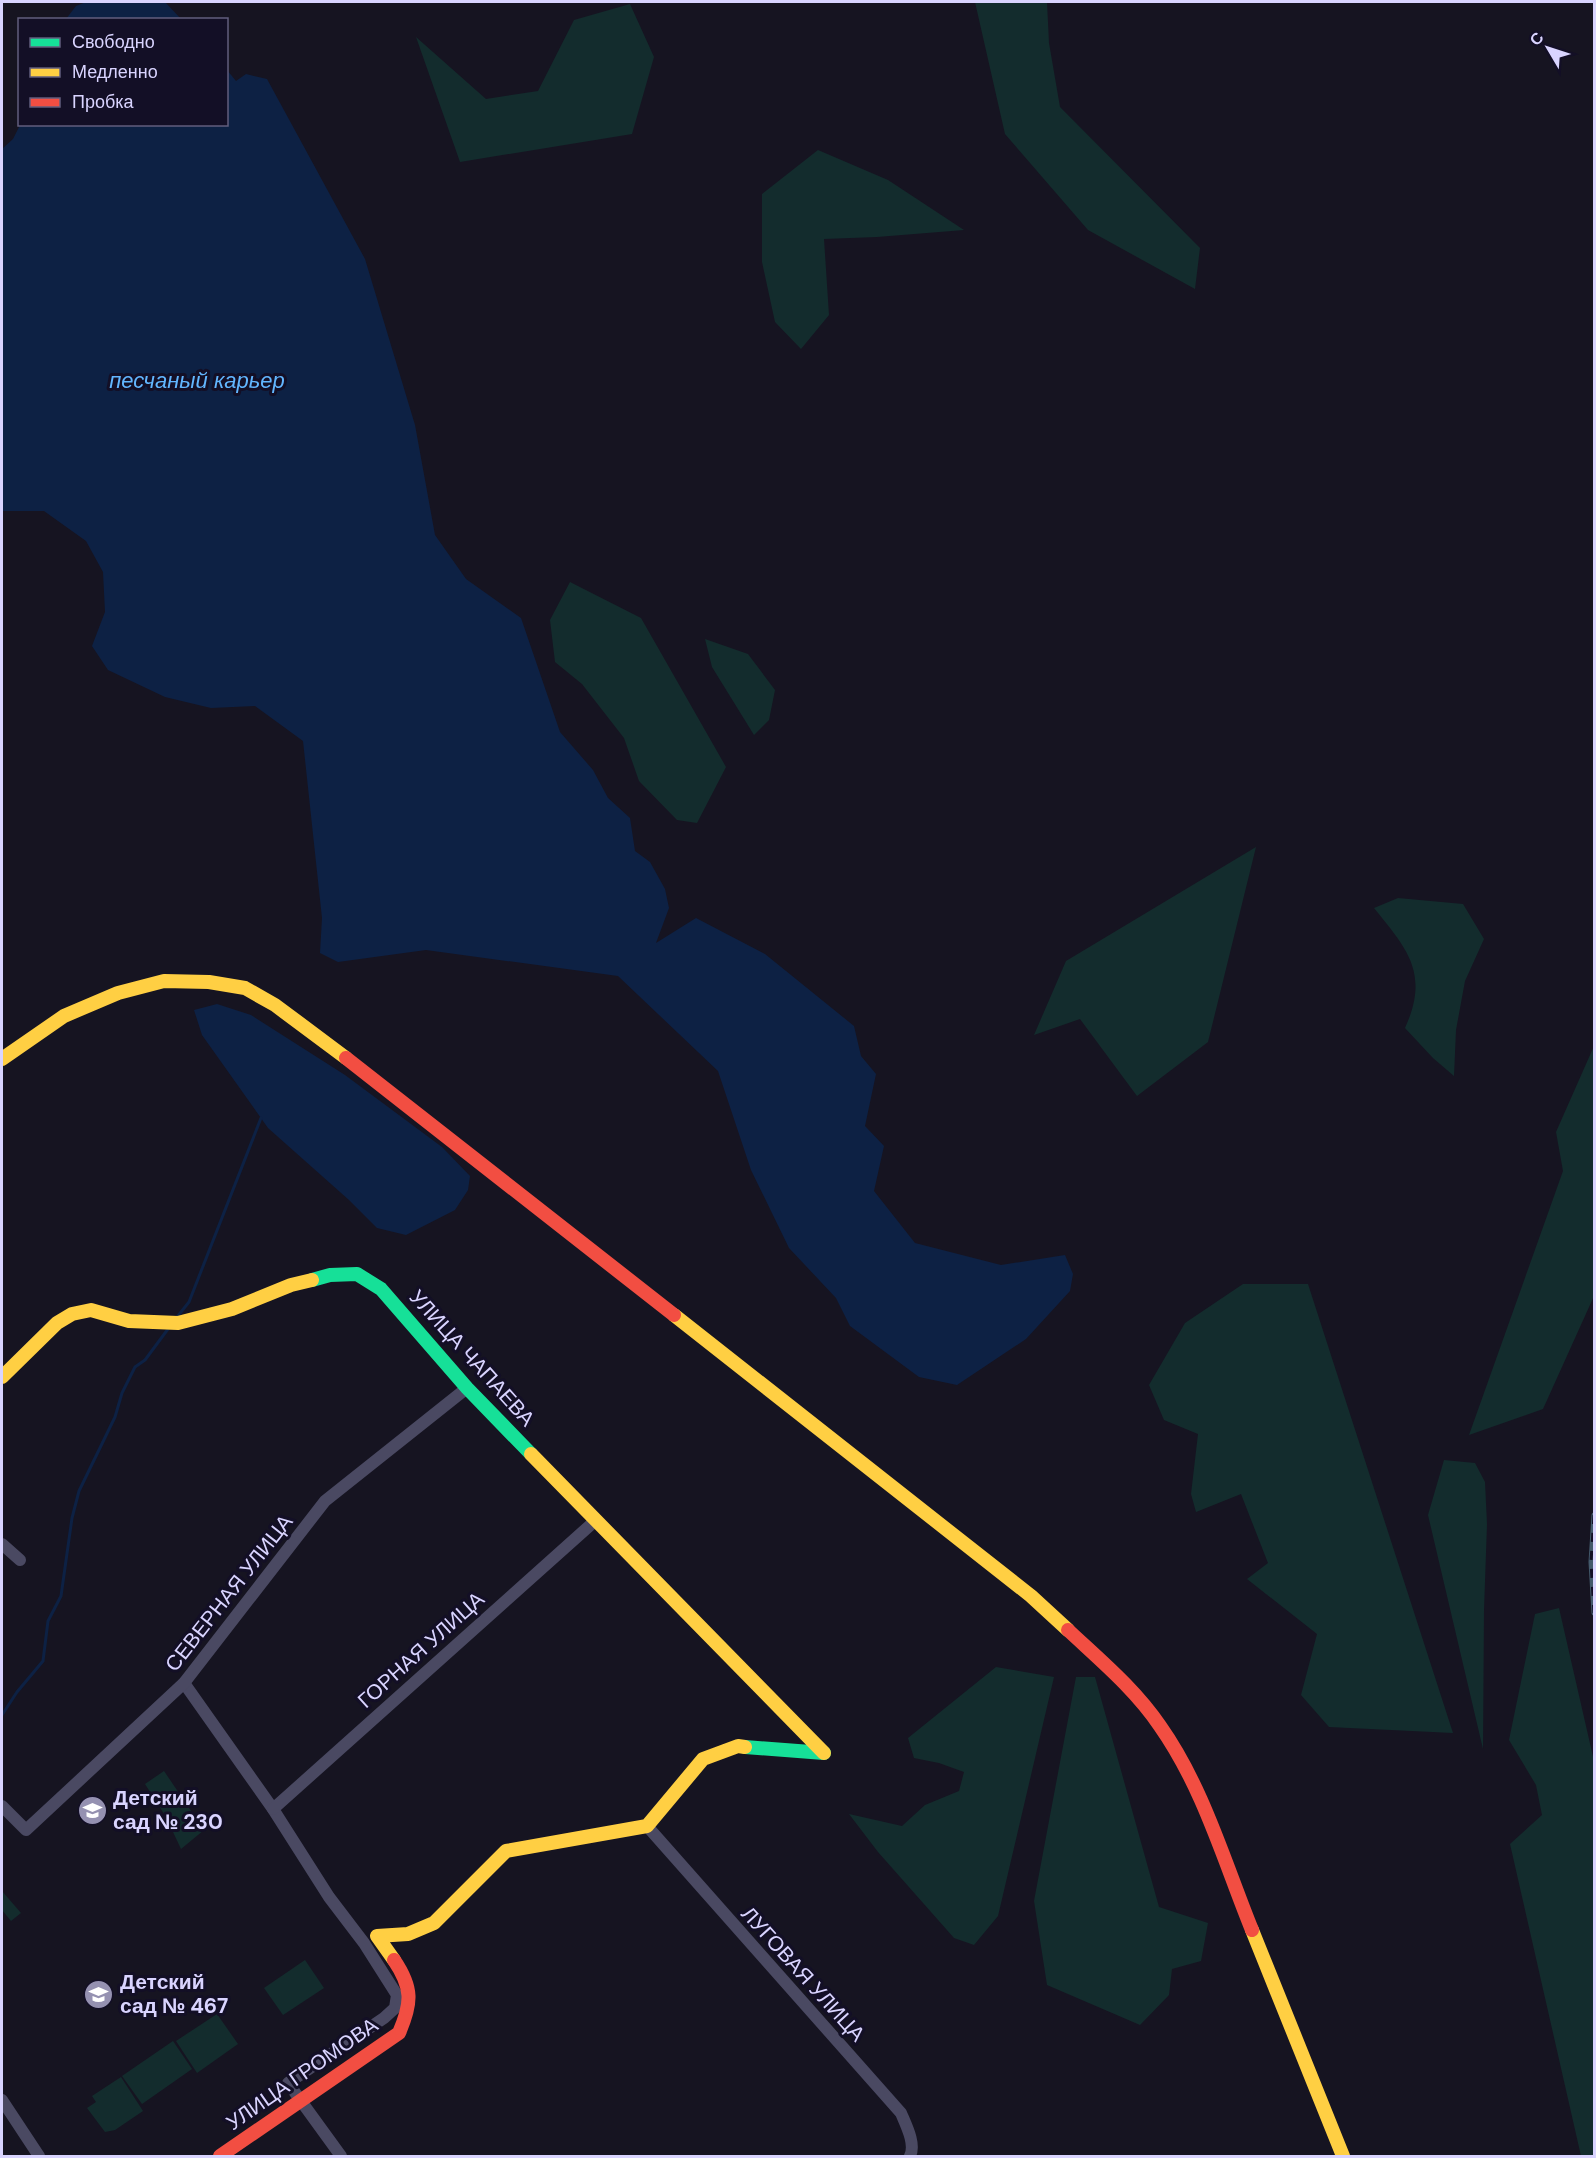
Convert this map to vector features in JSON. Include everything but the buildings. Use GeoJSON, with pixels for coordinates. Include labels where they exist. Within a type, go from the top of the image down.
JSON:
{"type":"FeatureCollection","features":[{"type":"Feature","properties":{"kind":"street"},"geometry":{"type":"LineString","coordinates":[[2,1059],[64,1017],[118,993],[164,981],[209,982],[245,988],[275,1005],[388,1090],[1023,1590],[1123,1681],[1160,1725],[1185,1767],[1209,1817],[1343,2157]]}},
{"type":"Feature","properties":{"kind":"street","name":"УЛИЦА ЧАПАЕВА"},"geometry":{"type":"LineString","coordinates":[[2,1377],[57,1323],[72,1314],[91,1310],[129,1321],[178,1323],[232,1309],[291,1285],[330,1275],[357,1274],[381,1289],[467,1388],[824,1753],[738,1746],[703,1759],[646,1826]]}},
{"type":"Feature","properties":{"kind":"street","name":"СЕВЕРНАЯ УЛИЦА"},"geometry":{"type":"LineString","coordinates":[[2,1806],[26,1830],[184,1683],[325,1501],[467,1388]]}},
{"type":"Feature","properties":{"kind":"street","name":"ГОРНАЯ УЛИЦА"},"geometry":{"type":"LineString","coordinates":[[273,1809],[596,1520]]}},
{"type":"Feature","properties":{"kind":"street"},"geometry":{"type":"LineString","coordinates":[[2,1544],[20,1560]]}},
{"type":"Feature","properties":{"kind":"street"},"geometry":{"type":"LineString","coordinates":[[184,1683],[273,1809],[329,1897],[364,1943],[397,1995],[395,2008],[384,2018],[288,2083],[341,2157]]}},
{"type":"Feature","properties":{"kind":"street"},"geometry":{"type":"LineString","coordinates":[[364,1943],[377,1936],[408,1934],[434,1923],[506,1851],[646,1826]]}},
{"type":"Feature","properties":{"kind":"street","name":"ЛУГОВАЯ УЛИЦА"},"geometry":{"type":"LineString","coordinates":[[646,1826],[901,2113],[908,2129],[912,2152],[909,2157]]}},
{"type":"Feature","properties":{"kind":"street","name":"УЛИЦА ГРОМОВА"},"geometry":{"type":"LineString","coordinates":[[220,2157],[399,2033],[408,2016],[411,1998],[409,1983],[377,1936]]}},
{"type":"Feature","properties":{"kind":"street"},"geometry":{"type":"LineString","coordinates":[[2,2100],[39,2157]]}},
{"type":"Feature","properties":{"kind":"green space"},"geometry":{"type":"Polygon","coordinates":[[[975,2],[1047,2],[1049,43],[1060,107],[1200,248],[1195,289],[1088,230],[1005,134],[975,2]]]}},
{"type":"Feature","properties":{"kind":"green space"},"geometry":{"type":"Polygon","coordinates":[[[630,4],[654,57],[632,134],[460,162],[416,37],[486,99],[538,91],[574,20],[630,4]]]}},
{"type":"Feature","properties":{"kind":"green space"},"geometry":{"type":"Polygon","coordinates":[[[818,150],[888,180],[964,230],[824,239],[829,315],[801,349],[775,322],[762,262],[762,194],[818,150]]]}},
{"type":"Feature","properties":{"kind":"green space"},"geometry":{"type":"Polygon","coordinates":[[[570,582],[641,618],[726,767],[697,823],[677,820],[639,781],[624,738],[582,684],[555,662],[550,620],[570,582]]]}},
{"type":"Feature","properties":{"kind":"green space"},"geometry":{"type":"Polygon","coordinates":[[[705,639],[748,654],[775,690],[769,720],[754,735],[712,667],[705,639]]]}},
{"type":"Feature","properties":{"kind":"green space"},"geometry":{"type":"Polygon","coordinates":[[[1256,847],[1208,1042],[1137,1096],[1080,1019],[1034,1035],[1066,961],[1256,847]]]}},
{"type":"Feature","properties":{"kind":"green space"},"geometry":{"type":"Polygon","coordinates":[[[1398,898],[1463,904],[1484,939],[1465,981],[1456,1030],[1454,1076],[1433,1058],[1405,1028],[1412,1009],[1415,977],[1405,949],[1374,908],[1398,898]]]}},
{"type":"Feature","properties":{"kind":"green space"},"geometry":{"type":"Polygon","coordinates":[[[1594,1046],[1594,1296],[1543,1409],[1469,1435],[1563,1171],[1556,1132],[1594,1046]]]}},
{"type":"Feature","properties":{"kind":"green space"},"geometry":{"type":"Polygon","coordinates":[[[1243,1284],[1308,1284],[1453,1733],[1329,1727],[1301,1695],[1317,1634],[1247,1579],[1268,1563],[1241,1494],[1196,1512],[1191,1494],[1198,1434],[1164,1420],[1149,1385],[1185,1323],[1243,1284]]]}},
{"type":"Feature","properties":{"kind":"green space"},"geometry":{"type":"Polygon","coordinates":[[[1444,1460],[1475,1463],[1485,1482],[1487,1524],[1483,1749],[1428,1515],[1444,1460]]]}},
{"type":"Feature","properties":{"kind":"green space"},"geometry":{"type":"Polygon","coordinates":[[[1559,1608],[1594,1761],[1594,2156],[1581,2156],[1510,1844],[1542,1815],[1536,1785],[1509,1740],[1535,1614],[1559,1608]]]}},
{"type":"Feature","properties":{"kind":"green space"},"geometry":{"type":"Polygon","coordinates":[[[996,1667],[1054,1677],[998,1916],[974,1945],[954,1938],[878,1852],[849,1814],[902,1826],[925,1805],[959,1791],[964,1772],[939,1763],[914,1758],[908,1738],[996,1667]]]}},
{"type":"Feature","properties":{"kind":"green space"},"geometry":{"type":"Polygon","coordinates":[[[1076,1677],[1095,1677],[1159,1907],[1208,1923],[1201,1961],[1172,1969],[1169,1995],[1140,2025],[1047,1985],[1034,1901],[1076,1677]]]}},
{"type":"Feature","properties":{"kind":"green space"},"geometry":{"type":"Polygon","coordinates":[[[164,1771],[204,1830],[181,1849],[166,1817],[145,1784],[164,1771]]]}},
{"type":"Feature","properties":{"kind":"green space"},"geometry":{"type":"Polygon","coordinates":[[[2,1891],[21,1913],[11,1921],[2,1910],[2,1891]]]}},
{"type":"Feature","properties":{"kind":"green space"},"geometry":{"type":"Polygon","coordinates":[[[305,1960],[324,1988],[283,2015],[264,1988],[305,1960]]]}},
{"type":"Feature","properties":{"kind":"green space"},"geometry":{"type":"Polygon","coordinates":[[[217,2014],[238,2044],[197,2073],[176,2041],[217,2014]]]}},
{"type":"Feature","properties":{"kind":"green space"},"geometry":{"type":"Polygon","coordinates":[[[173,2041],[192,2069],[142,2104],[122,2076],[173,2041]]]}},
{"type":"Feature","properties":{"kind":"green space"},"geometry":{"type":"Polygon","coordinates":[[[121,2077],[143,2111],[115,2130],[105,2132],[87,2108],[96,2102],[92,2096],[121,2077]]]}},
{"type":"Feature","properties":{"kind":"water"},"geometry":{"type":"Polygon","coordinates":[[[86,2],[165,2],[180,18],[67,18],[76,6],[86,2]]]}},
{"type":"Feature","properties":{"kind":"water","name":"песчаный карьер"},"geometry":{"type":"Polygon","coordinates":[[[228,71],[236,81],[246,74],[267,79],[365,259],[415,425],[435,535],[466,579],[521,618],[560,732],[593,770],[608,798],[630,818],[635,851],[650,862],[665,889],[669,908],[656,943],[696,918],[765,954],[854,1026],[861,1056],[876,1074],[865,1126],[884,1146],[874,1191],[915,1243],[1001,1265],[1065,1255],[1073,1274],[1070,1291],[1026,1339],[957,1385],[919,1377],[850,1326],[836,1298],[789,1248],[751,1170],[718,1071],[618,976],[426,950],[338,962],[320,953],[322,918],[303,741],[255,706],[211,708],[165,697],[108,670],[92,646],[105,612],[103,572],[86,541],[44,511],[2,511],[2,149],[13,139],[20,126],[228,126],[228,71]]]}},
{"type":"Feature","properties":{"kind":"water"},"geometry":{"type":"Polygon","coordinates":[[[217,1004],[251,1015],[345,1075],[442,1147],[470,1176],[468,1190],[455,1210],[406,1235],[377,1228],[268,1128],[202,1035],[194,1010],[217,1004]]]}},
{"type":"Feature","properties":{"kind":"waterway"},"geometry":{"type":"LineString","coordinates":[[177,1317],[189,1302],[261,1118]]}},
{"type":"Feature","properties":{"kind":"waterway"},"geometry":{"type":"LineString","coordinates":[[2,1715],[17,1692],[43,1661],[48,1621],[61,1596],[72,1518],[79,1491],[115,1417],[122,1393],[135,1367],[145,1360],[168,1329]]}},
{"type":"Feature","properties":{"kind":"railway"},"geometry":{"type":"LineString","coordinates":[[1594,1515],[1591,1562],[1594,1613]]}},
{"type":"Feature","properties":{"kind":"traffic: fast"},"geometry":{"type":"LineString","coordinates":[[312,1280],[330,1275],[357,1274],[381,1289],[467,1388],[531,1454]]}},
{"type":"Feature","properties":{"kind":"traffic: fast"},"geometry":{"type":"LineString","coordinates":[[745,1747],[824,1753]]}},
{"type":"Feature","properties":{"kind":"traffic: slow"},"geometry":{"type":"LineString","coordinates":[[2,1059],[64,1016],[118,993],[164,981],[209,982],[245,988],[275,1005],[346,1058]]}},
{"type":"Feature","properties":{"kind":"traffic: slow"},"geometry":{"type":"LineString","coordinates":[[2,1377],[57,1323],[72,1314],[91,1310],[129,1321],[178,1323],[232,1309],[291,1285],[312,1280]]}},
{"type":"Feature","properties":{"kind":"traffic: slow"},"geometry":{"type":"LineString","coordinates":[[674,1315],[1031,1596],[1068,1630]]}},
{"type":"Feature","properties":{"kind":"traffic: slow"},"geometry":{"type":"LineString","coordinates":[[531,1454],[824,1753]]}},
{"type":"Feature","properties":{"kind":"traffic: slow"},"geometry":{"type":"LineString","coordinates":[[394,1960],[377,1936],[408,1934],[434,1923],[506,1851],[647,1826],[703,1759],[738,1746],[745,1747]]}},
{"type":"Feature","properties":{"kind":"traffic: slow"},"geometry":{"type":"LineString","coordinates":[[1252,1930],[1343,2156]]}},
{"type":"Feature","properties":{"kind":"traffic: jam"},"geometry":{"type":"LineString","coordinates":[[346,1058],[674,1315]]}},
{"type":"Feature","properties":{"kind":"traffic: jam"},"geometry":{"type":"LineString","coordinates":[[1068,1630],[1117,1675],[1140,1700],[1175,1749],[1201,1799],[1252,1930]]}},
{"type":"Feature","properties":{"kind":"traffic: jam"},"geometry":{"type":"LineString","coordinates":[[220,2156],[399,2033],[406,2013],[408,1996],[405,1979],[394,1960]]}},
{"type":"Feature","properties":{"kind":"place","name":"Детский сад № 230"},"geometry":{"type":"Point","coordinates":[92,1810]}},
{"type":"Feature","properties":{"kind":"place","name":"Детский сад № 467"},"geometry":{"type":"Point","coordinates":[99,1994]}}]}
